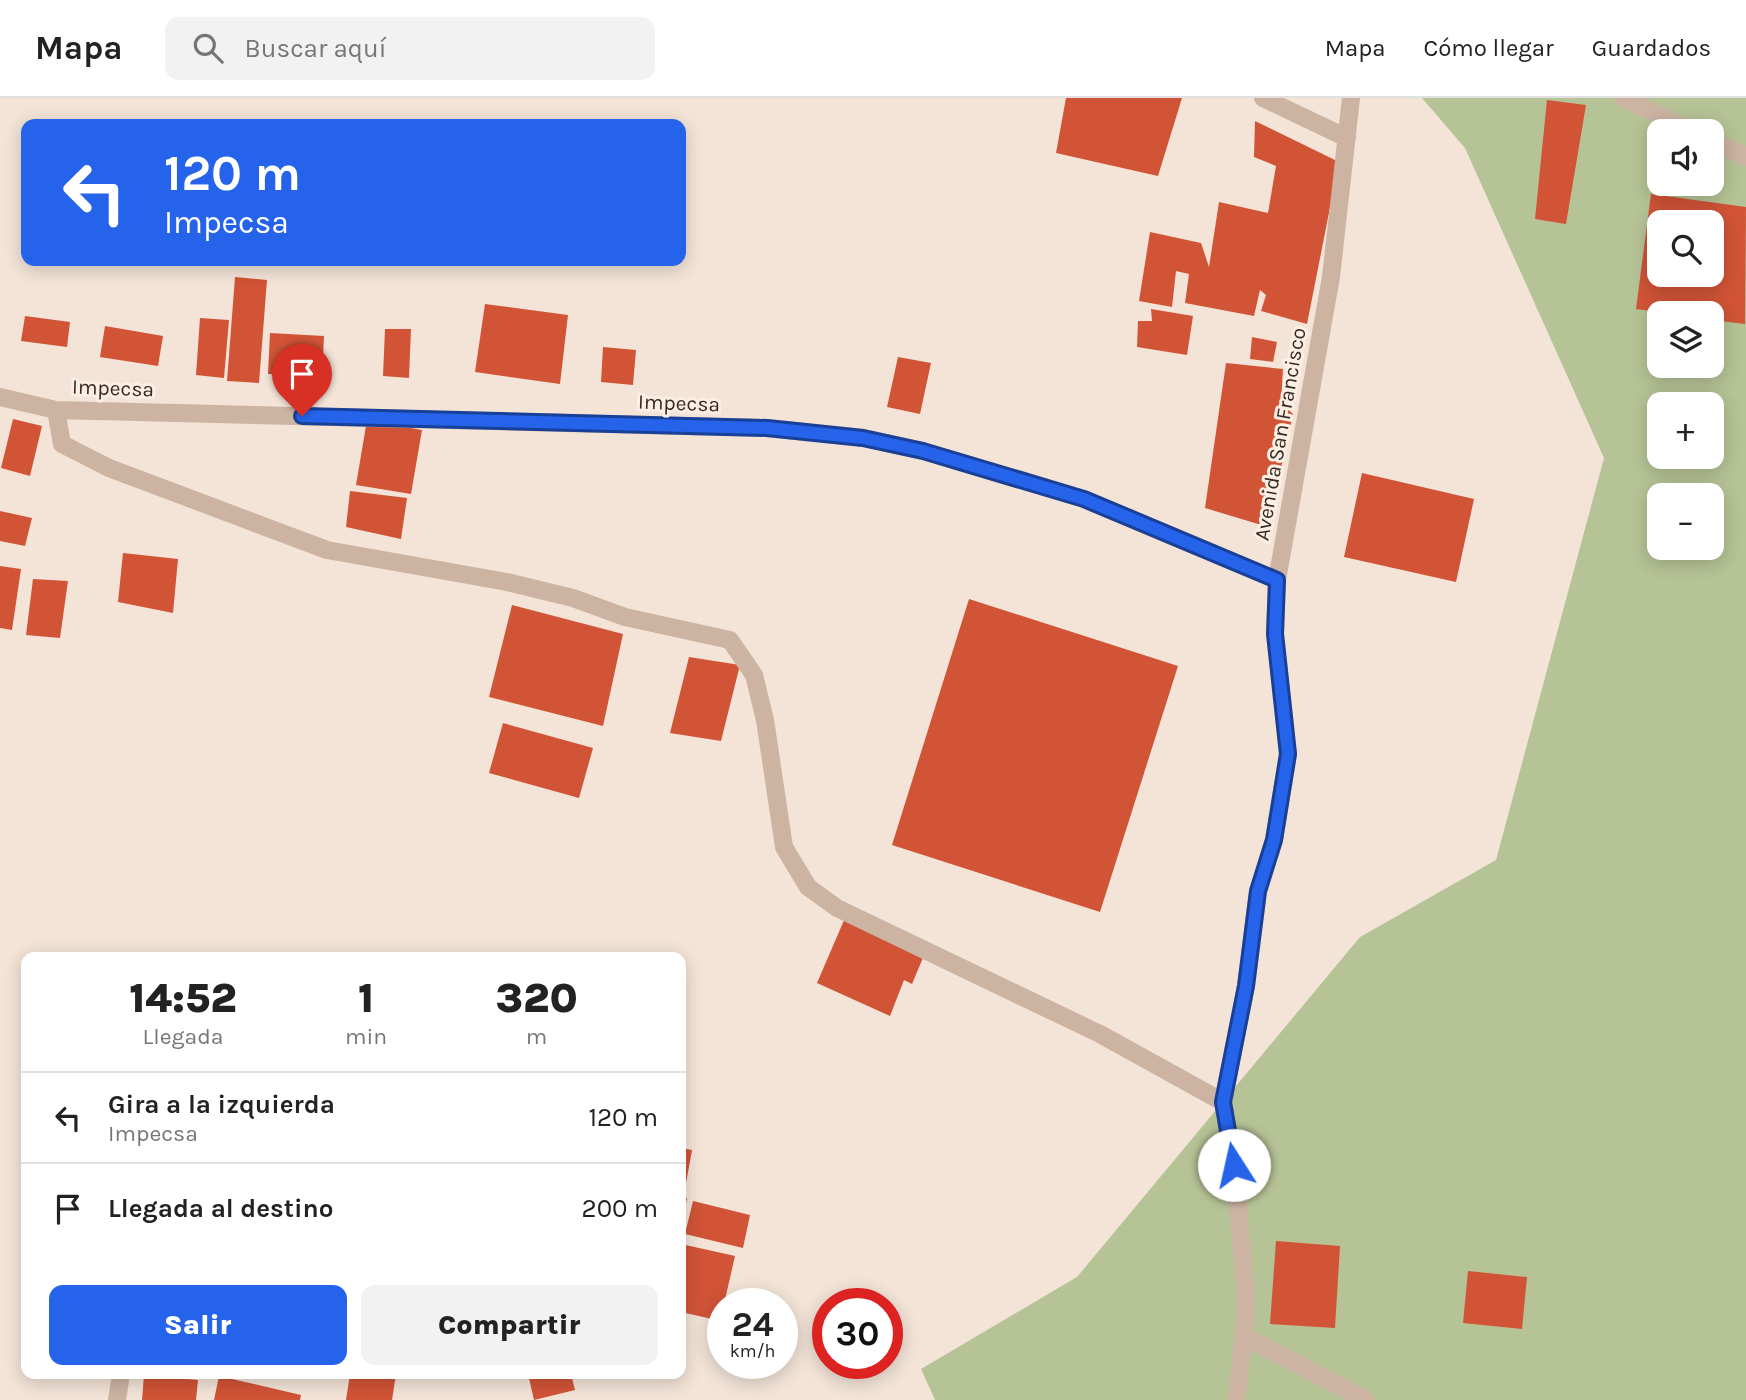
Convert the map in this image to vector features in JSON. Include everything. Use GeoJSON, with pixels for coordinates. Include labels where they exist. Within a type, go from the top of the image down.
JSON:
{"type":"FeatureCollection","features":[{"type":"Feature","properties":{"kind":"street"},"geometry":{"type":"LineString","coordinates":[[1263,98],[1346,138]]}},
{"type":"Feature","properties":{"kind":"street","name":"Avenida San Francisco"},"geometry":{"type":"LineString","coordinates":[[1236,1400],[1246,1294],[1234,1165],[1223,1102],[1246,986],[1258,891],[1274,840],[1288,754],[1275,634],[1277,580],[1331,278],[1351,98]]}},
{"type":"Feature","properties":{"kind":"street"},"geometry":{"type":"LineString","coordinates":[[1623,98],[1667,119]]}},
{"type":"Feature","properties":{"kind":"street"},"geometry":{"type":"LineString","coordinates":[[1724,147],[1746,158]]}},
{"type":"Feature","properties":{"kind":"street","name":"Impecsa"},"geometry":{"type":"LineString","coordinates":[[0,397],[56,410],[753,428],[863,438],[923,451],[1084,499],[1277,580]]}},
{"type":"Feature","properties":{"kind":"street","name":"Impecsa"},"geometry":{"type":"LineString","coordinates":[[56,410],[62,444],[109,468],[327,550],[508,582],[573,598],[625,617],[730,640],[754,675],[765,720],[784,847],[808,887],[837,908],[1100,1034],[1223,1102]]}},
{"type":"Feature","properties":{"kind":"street"},"geometry":{"type":"LineString","coordinates":[[1244,1336],[1366,1400]]}},
{"type":"Feature","properties":{"kind":"street"},"geometry":{"type":"LineString","coordinates":[[117,1400],[120,1379]]}},
{"type":"Feature","properties":{"kind":"green space"},"geometry":{"type":"Polygon","coordinates":[[[1422,98],[1746,98],[1746,1400],[935,1400],[921,1369],[1077,1277],[1360,937],[1496,860],[1604,458],[1465,148],[1422,98]]]}},
{"type":"Feature","properties":{"kind":"building"},"geometry":{"type":"Polygon","coordinates":[[[1066,98],[1182,98],[1158,176],[1056,153],[1066,98]]]}},
{"type":"Feature","properties":{"kind":"building"},"geometry":{"type":"Polygon","coordinates":[[[1547,100],[1586,105],[1566,224],[1535,219],[1547,100]]]}},
{"type":"Feature","properties":{"kind":"building"},"geometry":{"type":"Polygon","coordinates":[[[1255,121],[1339,162],[1307,324],[1261,311],[1266,295],[1260,290],[1254,316],[1185,303],[1189,274],[1176,271],[1172,307],[1139,301],[1150,232],[1201,243],[1209,267],[1219,202],[1268,213],[1276,166],[1254,157],[1255,121]]]}},
{"type":"Feature","properties":{"kind":"building"},"geometry":{"type":"Polygon","coordinates":[[[1651,196],[1746,207],[1745,324],[1724,321],[1724,301],[1647,301],[1647,310],[1636,309],[1647,225],[1647,287],[1724,287],[1724,210],[1649,210],[1651,196]]]}},
{"type":"Feature","properties":{"kind":"building"},"geometry":{"type":"Polygon","coordinates":[[[235,277],[267,280],[259,383],[227,381],[235,277]]]}},
{"type":"Feature","properties":{"kind":"building"},"geometry":{"type":"Polygon","coordinates":[[[485,304],[568,315],[560,384],[475,372],[485,304]]]}},
{"type":"Feature","properties":{"kind":"building"},"geometry":{"type":"Polygon","coordinates":[[[1151,309],[1193,316],[1187,355],[1137,347],[1138,321],[1152,321],[1151,309]]]}},
{"type":"Feature","properties":{"kind":"building"},"geometry":{"type":"Polygon","coordinates":[[[25,316],[70,322],[67,347],[21,341],[25,316]]]}},
{"type":"Feature","properties":{"kind":"building"},"geometry":{"type":"Polygon","coordinates":[[[200,318],[229,320],[224,378],[196,375],[200,318]]]}},
{"type":"Feature","properties":{"kind":"building"},"geometry":{"type":"Polygon","coordinates":[[[105,326],[163,336],[158,366],[100,357],[105,326]]]}},
{"type":"Feature","properties":{"kind":"building"},"geometry":{"type":"Polygon","coordinates":[[[385,329],[411,329],[409,378],[383,376],[385,329]]]}},
{"type":"Feature","properties":{"kind":"building"},"geometry":{"type":"Polygon","coordinates":[[[270,333],[324,336],[322,377],[268,374],[270,333]]]}},
{"type":"Feature","properties":{"kind":"building"},"geometry":{"type":"Polygon","coordinates":[[[1252,337],[1277,342],[1273,362],[1250,359],[1252,337]]]}},
{"type":"Feature","properties":{"kind":"building"},"geometry":{"type":"Polygon","coordinates":[[[603,347],[636,350],[633,385],[601,382],[603,347]]]}},
{"type":"Feature","properties":{"kind":"building"},"geometry":{"type":"Polygon","coordinates":[[[898,357],[931,363],[920,414],[887,407],[898,357]]]}},
{"type":"Feature","properties":{"kind":"building"},"geometry":{"type":"Polygon","coordinates":[[[1226,363],[1283,369],[1281,403],[1293,414],[1268,527],[1205,508],[1226,363]]]}},
{"type":"Feature","properties":{"kind":"building"},"geometry":{"type":"Polygon","coordinates":[[[13,419],[42,426],[30,476],[1,468],[13,419]]]}},
{"type":"Feature","properties":{"kind":"building"},"geometry":{"type":"Polygon","coordinates":[[[367,420],[422,430],[411,494],[356,485],[367,420]]]}},
{"type":"Feature","properties":{"kind":"building"},"geometry":{"type":"Polygon","coordinates":[[[1362,473],[1474,499],[1456,582],[1344,557],[1362,473]]]}},
{"type":"Feature","properties":{"kind":"building"},"geometry":{"type":"Polygon","coordinates":[[[350,491],[407,498],[401,539],[346,527],[350,491]]]}},
{"type":"Feature","properties":{"kind":"building"},"geometry":{"type":"Polygon","coordinates":[[[0,511],[32,518],[25,546],[0,541],[0,511]]]}},
{"type":"Feature","properties":{"kind":"building"},"geometry":{"type":"Polygon","coordinates":[[[123,553],[178,559],[173,613],[118,602],[123,553]]]}},
{"type":"Feature","properties":{"kind":"building"},"geometry":{"type":"Polygon","coordinates":[[[0,566],[21,569],[12,630],[0,628],[0,566]]]}},
{"type":"Feature","properties":{"kind":"building"},"geometry":{"type":"Polygon","coordinates":[[[33,579],[68,581],[60,638],[26,635],[33,579]]]}},
{"type":"Feature","properties":{"kind":"building"},"geometry":{"type":"Polygon","coordinates":[[[969,599],[1178,666],[1100,912],[892,845],[969,599]]]}},
{"type":"Feature","properties":{"kind":"building"},"geometry":{"type":"Polygon","coordinates":[[[512,605],[623,634],[603,726],[489,697],[512,605]]]}},
{"type":"Feature","properties":{"kind":"building"},"geometry":{"type":"Polygon","coordinates":[[[689,657],[740,665],[721,741],[670,733],[689,657]]]}},
{"type":"Feature","properties":{"kind":"building"},"geometry":{"type":"Polygon","coordinates":[[[503,723],[593,748],[579,798],[489,773],[503,723]]]}},
{"type":"Feature","properties":{"kind":"building"},"geometry":{"type":"Polygon","coordinates":[[[845,918],[925,953],[912,984],[904,980],[890,1016],[817,983],[845,918]]]}},
{"type":"Feature","properties":{"kind":"building"},"geometry":{"type":"Polygon","coordinates":[[[686,1149],[692,1150],[686,1183],[686,1149]]]}},
{"type":"Feature","properties":{"kind":"building"},"geometry":{"type":"Polygon","coordinates":[[[693,1201],[750,1215],[743,1248],[686,1234],[693,1201]]]}},
{"type":"Feature","properties":{"kind":"building"},"geometry":{"type":"Polygon","coordinates":[[[1276,1241],[1340,1246],[1335,1328],[1270,1324],[1276,1241]]]}},
{"type":"Feature","properties":{"kind":"building"},"geometry":{"type":"Polygon","coordinates":[[[686,1245],[735,1256],[728,1288],[707,1288],[707,1318],[686,1313],[686,1245]]]}},
{"type":"Feature","properties":{"kind":"building"},"geometry":{"type":"Polygon","coordinates":[[[1468,1271],[1527,1277],[1522,1329],[1463,1323],[1468,1271]]]}},
{"type":"Feature","properties":{"kind":"building"},"geometry":{"type":"Polygon","coordinates":[[[144,1379],[198,1380],[196,1400],[142,1400],[144,1379]]]}},
{"type":"Feature","properties":{"kind":"building"},"geometry":{"type":"Polygon","coordinates":[[[218,1379],[232,1379],[301,1395],[300,1400],[214,1400],[218,1379]]]}},
{"type":"Feature","properties":{"kind":"building"},"geometry":{"type":"Polygon","coordinates":[[[349,1379],[395,1379],[392,1400],[346,1400],[349,1379]]]}},
{"type":"Feature","properties":{"kind":"building"},"geometry":{"type":"Polygon","coordinates":[[[529,1379],[572,1379],[575,1390],[534,1400],[529,1379]]]}},
{"type":"Feature","properties":{"kind":"route"},"geometry":{"type":"LineString","coordinates":[[302,416],[767,428],[863,438],[923,451],[1084,499],[1277,580],[1275,634],[1288,754],[1274,840],[1258,891],[1246,986],[1223,1102],[1234,1165]]}}]}
